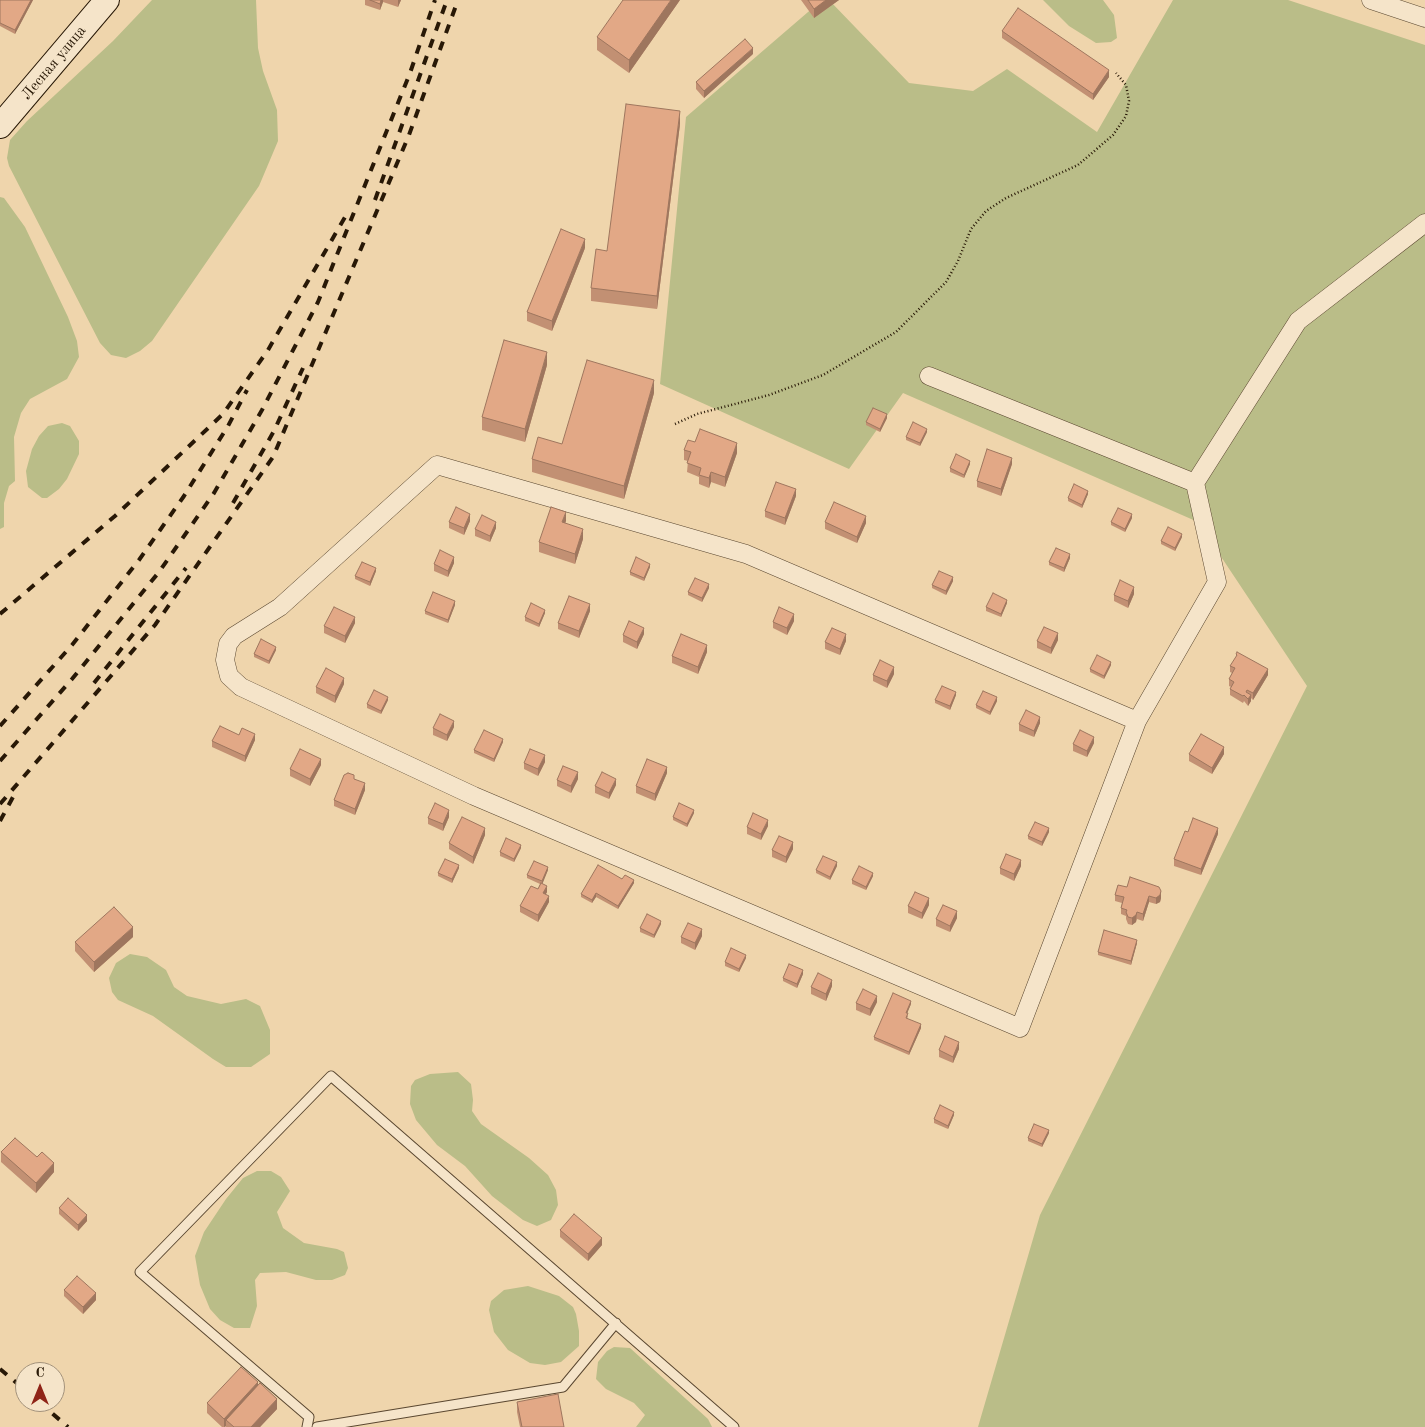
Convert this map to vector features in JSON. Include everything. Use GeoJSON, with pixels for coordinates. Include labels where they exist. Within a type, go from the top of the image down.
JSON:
{"type":"FeatureCollection","features":[{"type":"Feature","properties":{"kind":"street","name":"Лесная улица"},"geometry":{"type":"LineString","coordinates":[[0,126],[107,0]]}},
{"type":"Feature","properties":{"kind":"street"},"geometry":{"type":"LineString","coordinates":[[1371,0],[1425,18]]}},
{"type":"Feature","properties":{"kind":"street"},"geometry":{"type":"LineString","coordinates":[[1137,722],[746,554],[437,465],[280,607],[234,636],[228,644],[225,660],[229,676],[241,687],[466,792],[1020,1028],[1137,722],[1217,582],[1195,483],[1298,321],[1425,223]]}},
{"type":"Feature","properties":{"kind":"street"},"geometry":{"type":"LineString","coordinates":[[928,376],[1195,483]]}},
{"type":"Feature","properties":{"kind":"lane"},"geometry":{"type":"LineString","coordinates":[[307,1427],[309,1417],[140,1272],[331,1076],[734,1427]]}},
{"type":"Feature","properties":{"kind":"lane"},"geometry":{"type":"LineString","coordinates":[[317,1427],[564,1387],[616,1323]]}},
{"type":"Feature","properties":{"kind":"path"},"geometry":{"type":"LineString","coordinates":[[674,424],[697,414],[769,395],[823,375],[896,332],[946,282],[958,261],[971,229],[986,211],[1006,198],[1078,165],[1113,135],[1126,116],[1129,100],[1126,85],[1116,72]]}},
{"type":"Feature","properties":{"kind":"green space"},"geometry":{"type":"Polygon","coordinates":[[[152,0],[256,0],[258,48],[263,71],[277,110],[278,141],[259,186],[152,341],[140,351],[126,358],[111,355],[100,343],[9,166],[7,158],[10,140],[27,121],[113,41],[152,0]]]}},
{"type":"Feature","properties":{"kind":"green space"},"geometry":{"type":"Polygon","coordinates":[[[822,0],[829,0],[909,83],[973,91],[1007,69],[1097,132],[1173,0],[1288,0],[1425,45],[1425,1427],[978,1427],[1040,1215],[1307,686],[1198,522],[903,393],[849,469],[660,384],[686,117],[822,0]]]}},
{"type":"Feature","properties":{"kind":"green space"},"geometry":{"type":"Polygon","coordinates":[[[1043,0],[1103,0],[1114,15],[1117,38],[1111,42],[1096,43],[1069,26],[1043,0]]]}},
{"type":"Feature","properties":{"kind":"green space"},"geometry":{"type":"Polygon","coordinates":[[[0,197],[4,198],[25,227],[68,317],[77,341],[79,357],[67,379],[30,399],[21,413],[14,437],[15,481],[9,486],[4,503],[4,527],[0,529],[0,197]]]}},
{"type":"Feature","properties":{"kind":"green space"},"geometry":{"type":"Polygon","coordinates":[[[62,423],[70,426],[79,441],[79,454],[67,479],[59,489],[47,498],[42,498],[28,487],[26,471],[32,449],[39,436],[48,426],[62,423]]]}},
{"type":"Feature","properties":{"kind":"green space"},"geometry":{"type":"Polygon","coordinates":[[[130,954],[147,957],[166,970],[174,987],[187,996],[221,1004],[246,999],[260,1006],[270,1030],[270,1054],[251,1067],[226,1067],[153,1016],[118,1000],[112,992],[109,978],[116,963],[130,954]]]}},
{"type":"Feature","properties":{"kind":"green space"},"geometry":{"type":"Polygon","coordinates":[[[458,1072],[471,1084],[472,1111],[481,1124],[529,1158],[548,1175],[556,1190],[558,1205],[551,1220],[537,1226],[523,1220],[492,1196],[465,1166],[437,1145],[416,1120],[410,1104],[411,1086],[415,1080],[430,1074],[458,1072]]]}},
{"type":"Feature","properties":{"kind":"green space"},"geometry":{"type":"Polygon","coordinates":[[[257,1171],[271,1171],[281,1177],[290,1191],[277,1212],[283,1228],[304,1243],[344,1252],[348,1268],[345,1275],[332,1280],[316,1280],[286,1272],[260,1273],[255,1280],[257,1306],[250,1328],[234,1328],[220,1320],[210,1309],[200,1285],[195,1256],[204,1232],[243,1178],[257,1171]]]}},
{"type":"Feature","properties":{"kind":"green space"},"geometry":{"type":"Polygon","coordinates":[[[528,1286],[559,1296],[573,1307],[579,1331],[579,1346],[561,1362],[545,1365],[530,1363],[508,1350],[494,1332],[489,1310],[491,1301],[504,1290],[528,1286]]]}},
{"type":"Feature","properties":{"kind":"green space"},"geometry":{"type":"Polygon","coordinates":[[[614,1347],[630,1348],[708,1419],[712,1427],[636,1427],[645,1415],[634,1403],[606,1389],[596,1379],[598,1362],[607,1351],[614,1347]]]}},
{"type":"Feature","properties":{"kind":"building"},"geometry":{"type":"Polygon","coordinates":[[[0,0],[31,0],[15,30],[0,23],[0,0]]]}},
{"type":"Feature","properties":{"kind":"building"},"geometry":{"type":"Polygon","coordinates":[[[370,0],[381,0],[380,4],[370,0]]]}},
{"type":"Feature","properties":{"kind":"building"},"geometry":{"type":"Polygon","coordinates":[[[623,0],[671,0],[629,60],[597,37],[623,0]]]}},
{"type":"Feature","properties":{"kind":"building"},"geometry":{"type":"Polygon","coordinates":[[[808,0],[826,0],[814,9],[808,0]]]}},
{"type":"Feature","properties":{"kind":"building"},"geometry":{"type":"Polygon","coordinates":[[[1018,8],[1109,70],[1093,94],[1002,31],[1018,8]]]}},
{"type":"Feature","properties":{"kind":"building"},"geometry":{"type":"Polygon","coordinates":[[[745,39],[753,48],[704,91],[696,82],[745,39]]]}},
{"type":"Feature","properties":{"kind":"building"},"geometry":{"type":"Polygon","coordinates":[[[626,104],[680,111],[657,296],[591,288],[596,249],[607,251],[626,104]]]}},
{"type":"Feature","properties":{"kind":"building"},"geometry":{"type":"Polygon","coordinates":[[[561,229],[585,239],[552,321],[527,312],[561,229]]]}},
{"type":"Feature","properties":{"kind":"building"},"geometry":{"type":"Polygon","coordinates":[[[504,340],[547,352],[525,429],[482,417],[504,340]]]}},
{"type":"Feature","properties":{"kind":"building"},"geometry":{"type":"Polygon","coordinates":[[[587,360],[654,380],[624,486],[532,459],[538,437],[562,444],[587,360]]]}},
{"type":"Feature","properties":{"kind":"building"},"geometry":{"type":"Polygon","coordinates":[[[873,408],[887,414],[880,429],[866,422],[873,408]]]}},
{"type":"Feature","properties":{"kind":"building"},"geometry":{"type":"Polygon","coordinates":[[[913,422],[927,429],[920,443],[906,437],[913,422]]]}},
{"type":"Feature","properties":{"kind":"building"},"geometry":{"type":"Polygon","coordinates":[[[700,429],[737,443],[725,477],[711,472],[709,478],[699,475],[701,468],[687,463],[691,452],[684,450],[688,440],[695,442],[700,429]]]}},
{"type":"Feature","properties":{"kind":"building"},"geometry":{"type":"Polygon","coordinates":[[[987,449],[1012,458],[1001,489],[977,481],[987,449]]]}},
{"type":"Feature","properties":{"kind":"building"},"geometry":{"type":"Polygon","coordinates":[[[956,454],[970,461],[964,475],[950,468],[956,454]]]}},
{"type":"Feature","properties":{"kind":"building"},"geometry":{"type":"Polygon","coordinates":[[[776,482],[796,489],[785,518],[765,511],[776,482]]]}},
{"type":"Feature","properties":{"kind":"building"},"geometry":{"type":"Polygon","coordinates":[[[1074,484],[1088,491],[1082,505],[1068,498],[1074,484]]]}},
{"type":"Feature","properties":{"kind":"building"},"geometry":{"type":"Polygon","coordinates":[[[834,502],[866,516],[857,537],[825,522],[834,502]]]}},
{"type":"Feature","properties":{"kind":"building"},"geometry":{"type":"Polygon","coordinates":[[[456,507],[470,514],[464,528],[449,522],[456,507]]]}},
{"type":"Feature","properties":{"kind":"building"},"geometry":{"type":"Polygon","coordinates":[[[551,507],[566,512],[562,522],[583,529],[575,554],[539,542],[551,507]]]}},
{"type":"Feature","properties":{"kind":"building"},"geometry":{"type":"Polygon","coordinates":[[[1118,508],[1132,514],[1125,529],[1111,522],[1118,508]]]}},
{"type":"Feature","properties":{"kind":"building"},"geometry":{"type":"Polygon","coordinates":[[[482,515],[496,522],[490,536],[475,529],[482,515]]]}},
{"type":"Feature","properties":{"kind":"building"},"geometry":{"type":"Polygon","coordinates":[[[1168,527],[1182,534],[1175,548],[1161,541],[1168,527]]]}},
{"type":"Feature","properties":{"kind":"building"},"geometry":{"type":"Polygon","coordinates":[[[1056,548],[1070,554],[1064,568],[1049,562],[1056,548]]]}},
{"type":"Feature","properties":{"kind":"building"},"geometry":{"type":"Polygon","coordinates":[[[440,550],[454,557],[448,571],[434,564],[440,550]]]}},
{"type":"Feature","properties":{"kind":"building"},"geometry":{"type":"Polygon","coordinates":[[[636,557],[650,564],[644,578],[630,572],[636,557]]]}},
{"type":"Feature","properties":{"kind":"building"},"geometry":{"type":"Polygon","coordinates":[[[362,562],[376,568],[370,582],[355,576],[362,562]]]}},
{"type":"Feature","properties":{"kind":"building"},"geometry":{"type":"Polygon","coordinates":[[[939,571],[953,577],[946,591],[932,585],[939,571]]]}},
{"type":"Feature","properties":{"kind":"building"},"geometry":{"type":"Polygon","coordinates":[[[695,578],[709,584],[702,598],[688,592],[695,578]]]}},
{"type":"Feature","properties":{"kind":"building"},"geometry":{"type":"Polygon","coordinates":[[[1120,580],[1134,587],[1128,601],[1114,595],[1120,580]]]}},
{"type":"Feature","properties":{"kind":"building"},"geometry":{"type":"Polygon","coordinates":[[[433,592],[455,601],[448,620],[425,611],[433,592]]]}},
{"type":"Feature","properties":{"kind":"building"},"geometry":{"type":"Polygon","coordinates":[[[993,593],[1007,600],[1001,614],[986,607],[993,593]]]}},
{"type":"Feature","properties":{"kind":"building"},"geometry":{"type":"Polygon","coordinates":[[[569,596],[590,604],[579,631],[558,623],[569,596]]]}},
{"type":"Feature","properties":{"kind":"building"},"geometry":{"type":"Polygon","coordinates":[[[531,603],[545,610],[539,624],[525,617],[531,603]]]}},
{"type":"Feature","properties":{"kind":"building"},"geometry":{"type":"Polygon","coordinates":[[[334,607],[355,617],[345,636],[324,626],[334,607]]]}},
{"type":"Feature","properties":{"kind":"building"},"geometry":{"type":"Polygon","coordinates":[[[779,607],[794,614],[787,628],[773,622],[779,607]]]}},
{"type":"Feature","properties":{"kind":"building"},"geometry":{"type":"Polygon","coordinates":[[[629,621],[644,628],[637,642],[623,635],[629,621]]]}},
{"type":"Feature","properties":{"kind":"building"},"geometry":{"type":"Polygon","coordinates":[[[1044,627],[1058,633],[1051,648],[1037,641],[1044,627]]]}},
{"type":"Feature","properties":{"kind":"building"},"geometry":{"type":"Polygon","coordinates":[[[832,628],[846,634],[840,649],[825,642],[832,628]]]}},
{"type":"Feature","properties":{"kind":"building"},"geometry":{"type":"Polygon","coordinates":[[[681,634],[707,645],[698,667],[672,656],[681,634]]]}},
{"type":"Feature","properties":{"kind":"building"},"geometry":{"type":"Polygon","coordinates":[[[261,639],[276,647],[269,661],[254,654],[261,639]]]}},
{"type":"Feature","properties":{"kind":"building"},"geometry":{"type":"Polygon","coordinates":[[[1237,652],[1268,669],[1253,693],[1247,690],[1246,692],[1251,695],[1248,699],[1244,695],[1230,689],[1234,682],[1229,679],[1235,668],[1230,666],[1237,652]]]}},
{"type":"Feature","properties":{"kind":"building"},"geometry":{"type":"Polygon","coordinates":[[[1097,655],[1111,662],[1104,676],[1090,669],[1097,655]]]}},
{"type":"Feature","properties":{"kind":"building"},"geometry":{"type":"Polygon","coordinates":[[[880,660],[894,667],[887,681],[873,675],[880,660]]]}},
{"type":"Feature","properties":{"kind":"building"},"geometry":{"type":"Polygon","coordinates":[[[326,668],[344,678],[335,696],[316,687],[326,668]]]}},
{"type":"Feature","properties":{"kind":"building"},"geometry":{"type":"Polygon","coordinates":[[[942,686],[956,692],[950,706],[935,700],[942,686]]]}},
{"type":"Feature","properties":{"kind":"building"},"geometry":{"type":"Polygon","coordinates":[[[374,690],[388,697],[381,711],[367,704],[374,690]]]}},
{"type":"Feature","properties":{"kind":"building"},"geometry":{"type":"Polygon","coordinates":[[[983,691],[997,697],[990,712],[976,705],[983,691]]]}},
{"type":"Feature","properties":{"kind":"building"},"geometry":{"type":"Polygon","coordinates":[[[1026,710],[1040,717],[1034,731],[1019,724],[1026,710]]]}},
{"type":"Feature","properties":{"kind":"building"},"geometry":{"type":"Polygon","coordinates":[[[440,714],[454,721],[447,735],[433,728],[440,714]]]}},
{"type":"Feature","properties":{"kind":"building"},"geometry":{"type":"Polygon","coordinates":[[[220,726],[239,735],[242,728],[255,734],[245,756],[212,741],[220,726]]]}},
{"type":"Feature","properties":{"kind":"building"},"geometry":{"type":"Polygon","coordinates":[[[484,730],[503,739],[494,759],[474,750],[484,730]]]}},
{"type":"Feature","properties":{"kind":"building"},"geometry":{"type":"Polygon","coordinates":[[[1080,730],[1094,737],[1087,751],[1073,744],[1080,730]]]}},
{"type":"Feature","properties":{"kind":"building"},"geometry":{"type":"Polygon","coordinates":[[[1201,734],[1224,747],[1212,768],[1189,754],[1201,734]]]}},
{"type":"Feature","properties":{"kind":"building"},"geometry":{"type":"Polygon","coordinates":[[[300,749],[321,759],[310,779],[290,769],[300,749]]]}},
{"type":"Feature","properties":{"kind":"building"},"geometry":{"type":"Polygon","coordinates":[[[530,749],[545,755],[538,769],[524,763],[530,749]]]}},
{"type":"Feature","properties":{"kind":"building"},"geometry":{"type":"Polygon","coordinates":[[[647,759],[667,767],[655,794],[636,786],[647,759]]]}},
{"type":"Feature","properties":{"kind":"building"},"geometry":{"type":"Polygon","coordinates":[[[563,766],[578,772],[571,786],[557,780],[563,766]]]}},
{"type":"Feature","properties":{"kind":"building"},"geometry":{"type":"Polygon","coordinates":[[[602,772],[616,779],[609,793],[595,786],[602,772]]]}},
{"type":"Feature","properties":{"kind":"building"},"geometry":{"type":"Polygon","coordinates":[[[348,773],[354,775],[354,779],[365,783],[355,809],[334,800],[344,775],[348,773]]]}},
{"type":"Feature","properties":{"kind":"building"},"geometry":{"type":"Polygon","coordinates":[[[435,803],[449,810],[443,824],[428,818],[435,803]]]}},
{"type":"Feature","properties":{"kind":"building"},"geometry":{"type":"Polygon","coordinates":[[[679,803],[694,810],[687,824],[673,817],[679,803]]]}},
{"type":"Feature","properties":{"kind":"building"},"geometry":{"type":"Polygon","coordinates":[[[753,813],[768,820],[761,834],[747,827],[753,813]]]}},
{"type":"Feature","properties":{"kind":"building"},"geometry":{"type":"Polygon","coordinates":[[[462,817],[485,828],[473,857],[449,843],[462,817]]]}},
{"type":"Feature","properties":{"kind":"building"},"geometry":{"type":"Polygon","coordinates":[[[1193,818],[1218,828],[1201,869],[1174,859],[1185,831],[1188,832],[1193,818]]]}},
{"type":"Feature","properties":{"kind":"building"},"geometry":{"type":"Polygon","coordinates":[[[1035,822],[1049,828],[1042,842],[1028,836],[1035,822]]]}},
{"type":"Feature","properties":{"kind":"building"},"geometry":{"type":"Polygon","coordinates":[[[779,836],[793,842],[786,857],[772,850],[779,836]]]}},
{"type":"Feature","properties":{"kind":"building"},"geometry":{"type":"Polygon","coordinates":[[[506,838],[521,845],[514,859],[500,852],[506,838]]]}},
{"type":"Feature","properties":{"kind":"building"},"geometry":{"type":"Polygon","coordinates":[[[1006,854],[1021,860],[1014,874],[1000,868],[1006,854]]]}},
{"type":"Feature","properties":{"kind":"building"},"geometry":{"type":"Polygon","coordinates":[[[823,856],[837,862],[830,877],[816,870],[823,856]]]}},
{"type":"Feature","properties":{"kind":"building"},"geometry":{"type":"Polygon","coordinates":[[[445,859],[459,865],[452,879],[438,873],[445,859]]]}},
{"type":"Feature","properties":{"kind":"building"},"geometry":{"type":"Polygon","coordinates":[[[534,861],[548,867],[542,881],[527,875],[534,861]]]}},
{"type":"Feature","properties":{"kind":"building"},"geometry":{"type":"Polygon","coordinates":[[[598,865],[622,879],[625,875],[634,880],[618,906],[596,893],[592,900],[581,894],[598,865]]]}},
{"type":"Feature","properties":{"kind":"building"},"geometry":{"type":"Polygon","coordinates":[[[859,866],[873,873],[866,887],[852,880],[859,866]]]}},
{"type":"Feature","properties":{"kind":"building"},"geometry":{"type":"Polygon","coordinates":[[[1130,877],[1159,887],[1161,891],[1160,895],[1156,898],[1149,896],[1143,914],[1137,912],[1132,918],[1128,917],[1127,910],[1121,908],[1124,897],[1115,895],[1118,885],[1127,887],[1130,877]]]}},
{"type":"Feature","properties":{"kind":"building"},"geometry":{"type":"Polygon","coordinates":[[[541,883],[547,886],[543,893],[549,896],[538,915],[520,906],[531,886],[538,889],[541,883]]]}},
{"type":"Feature","properties":{"kind":"building"},"geometry":{"type":"Polygon","coordinates":[[[915,892],[929,898],[922,913],[908,906],[915,892]]]}},
{"type":"Feature","properties":{"kind":"building"},"geometry":{"type":"Polygon","coordinates":[[[943,905],[957,911],[950,926],[936,919],[943,905]]]}},
{"type":"Feature","properties":{"kind":"building"},"geometry":{"type":"Polygon","coordinates":[[[114,907],[133,927],[94,962],[75,942],[114,907]]]}},
{"type":"Feature","properties":{"kind":"building"},"geometry":{"type":"Polygon","coordinates":[[[647,914],[661,921],[654,935],[640,928],[647,914]]]}},
{"type":"Feature","properties":{"kind":"building"},"geometry":{"type":"Polygon","coordinates":[[[688,923],[702,929],[695,943],[681,937],[688,923]]]}},
{"type":"Feature","properties":{"kind":"building"},"geometry":{"type":"Polygon","coordinates":[[[1104,930],[1137,940],[1131,961],[1098,952],[1104,930]]]}},
{"type":"Feature","properties":{"kind":"building"},"geometry":{"type":"Polygon","coordinates":[[[731,948],[746,955],[739,969],[725,962],[731,948]]]}},
{"type":"Feature","properties":{"kind":"building"},"geometry":{"type":"Polygon","coordinates":[[[789,964],[803,970],[797,984],[783,978],[789,964]]]}},
{"type":"Feature","properties":{"kind":"building"},"geometry":{"type":"Polygon","coordinates":[[[818,973],[832,980],[826,994],[811,987],[818,973]]]}},
{"type":"Feature","properties":{"kind":"building"},"geometry":{"type":"Polygon","coordinates":[[[863,989],[877,996],[870,1009],[856,1003],[863,989]]]}},
{"type":"Feature","properties":{"kind":"building"},"geometry":{"type":"Polygon","coordinates":[[[893,993],[911,1001],[906,1018],[921,1024],[909,1052],[874,1037],[893,993]]]}},
{"type":"Feature","properties":{"kind":"building"},"geometry":{"type":"Polygon","coordinates":[[[945,1036],[959,1042],[953,1057],[939,1050],[945,1036]]]}},
{"type":"Feature","properties":{"kind":"building"},"geometry":{"type":"Polygon","coordinates":[[[940,1105],[954,1112],[948,1126],[934,1119],[940,1105]]]}},
{"type":"Feature","properties":{"kind":"building"},"geometry":{"type":"Polygon","coordinates":[[[1034,1124],[1049,1130],[1042,1144],[1028,1138],[1034,1124]]]}},
{"type":"Feature","properties":{"kind":"building"},"geometry":{"type":"Polygon","coordinates":[[[15,1138],[37,1157],[42,1152],[54,1163],[36,1183],[1,1152],[15,1138]]]}},
{"type":"Feature","properties":{"kind":"building"},"geometry":{"type":"Polygon","coordinates":[[[68,1198],[87,1215],[78,1225],[59,1208],[68,1198]]]}},
{"type":"Feature","properties":{"kind":"building"},"geometry":{"type":"Polygon","coordinates":[[[574,1214],[602,1238],[588,1254],[560,1230],[574,1214]]]}},
{"type":"Feature","properties":{"kind":"building"},"geometry":{"type":"Polygon","coordinates":[[[77,1276],[96,1293],[83,1307],[64,1290],[77,1276]]]}},
{"type":"Feature","properties":{"kind":"building"},"geometry":{"type":"Polygon","coordinates":[[[241,1367],[258,1382],[224,1419],[207,1403],[241,1367]]]}},
{"type":"Feature","properties":{"kind":"building"},"geometry":{"type":"Polygon","coordinates":[[[260,1383],[277,1399],[251,1427],[234,1427],[226,1420],[260,1383]]]}},
{"type":"Feature","properties":{"kind":"building"},"geometry":{"type":"Polygon","coordinates":[[[558,1394],[564,1427],[522,1427],[517,1402],[558,1394]]]}},
{"type":"Feature","properties":{"kind":"railway"},"geometry":{"type":"LineString","coordinates":[[0,761],[72,679],[159,572],[214,493],[262,410],[318,302],[410,73],[435,0]]}},
{"type":"Feature","properties":{"kind":"railway"},"geometry":{"type":"LineString","coordinates":[[375,200],[447,0]]}},
{"type":"Feature","properties":{"kind":"railway"},"geometry":{"type":"LineString","coordinates":[[0,804],[155,625],[273,457],[409,135],[458,0]]}},
{"type":"Feature","properties":{"kind":"railway"},"geometry":{"type":"LineString","coordinates":[[0,614],[115,516],[223,414],[268,350],[348,212]]}},
{"type":"Feature","properties":{"kind":"railway"},"geometry":{"type":"LineString","coordinates":[[233,503],[274,431],[303,368]]}},
{"type":"Feature","properties":{"kind":"railway"},"geometry":{"type":"LineString","coordinates":[[0,726],[72,645],[139,560],[184,496],[228,426],[247,390]]}},
{"type":"Feature","properties":{"kind":"railway"},"geometry":{"type":"LineString","coordinates":[[94,683],[186,568]]}},
{"type":"Feature","properties":{"kind":"railway"},"geometry":{"type":"LineString","coordinates":[[0,821],[13,797]]}},
{"type":"Feature","properties":{"kind":"railway"},"geometry":{"type":"LineString","coordinates":[[0,1369],[15,1382]]}},
{"type":"Feature","properties":{"kind":"railway"},"geometry":{"type":"LineString","coordinates":[[51,1412],[68,1427]]}}]}
